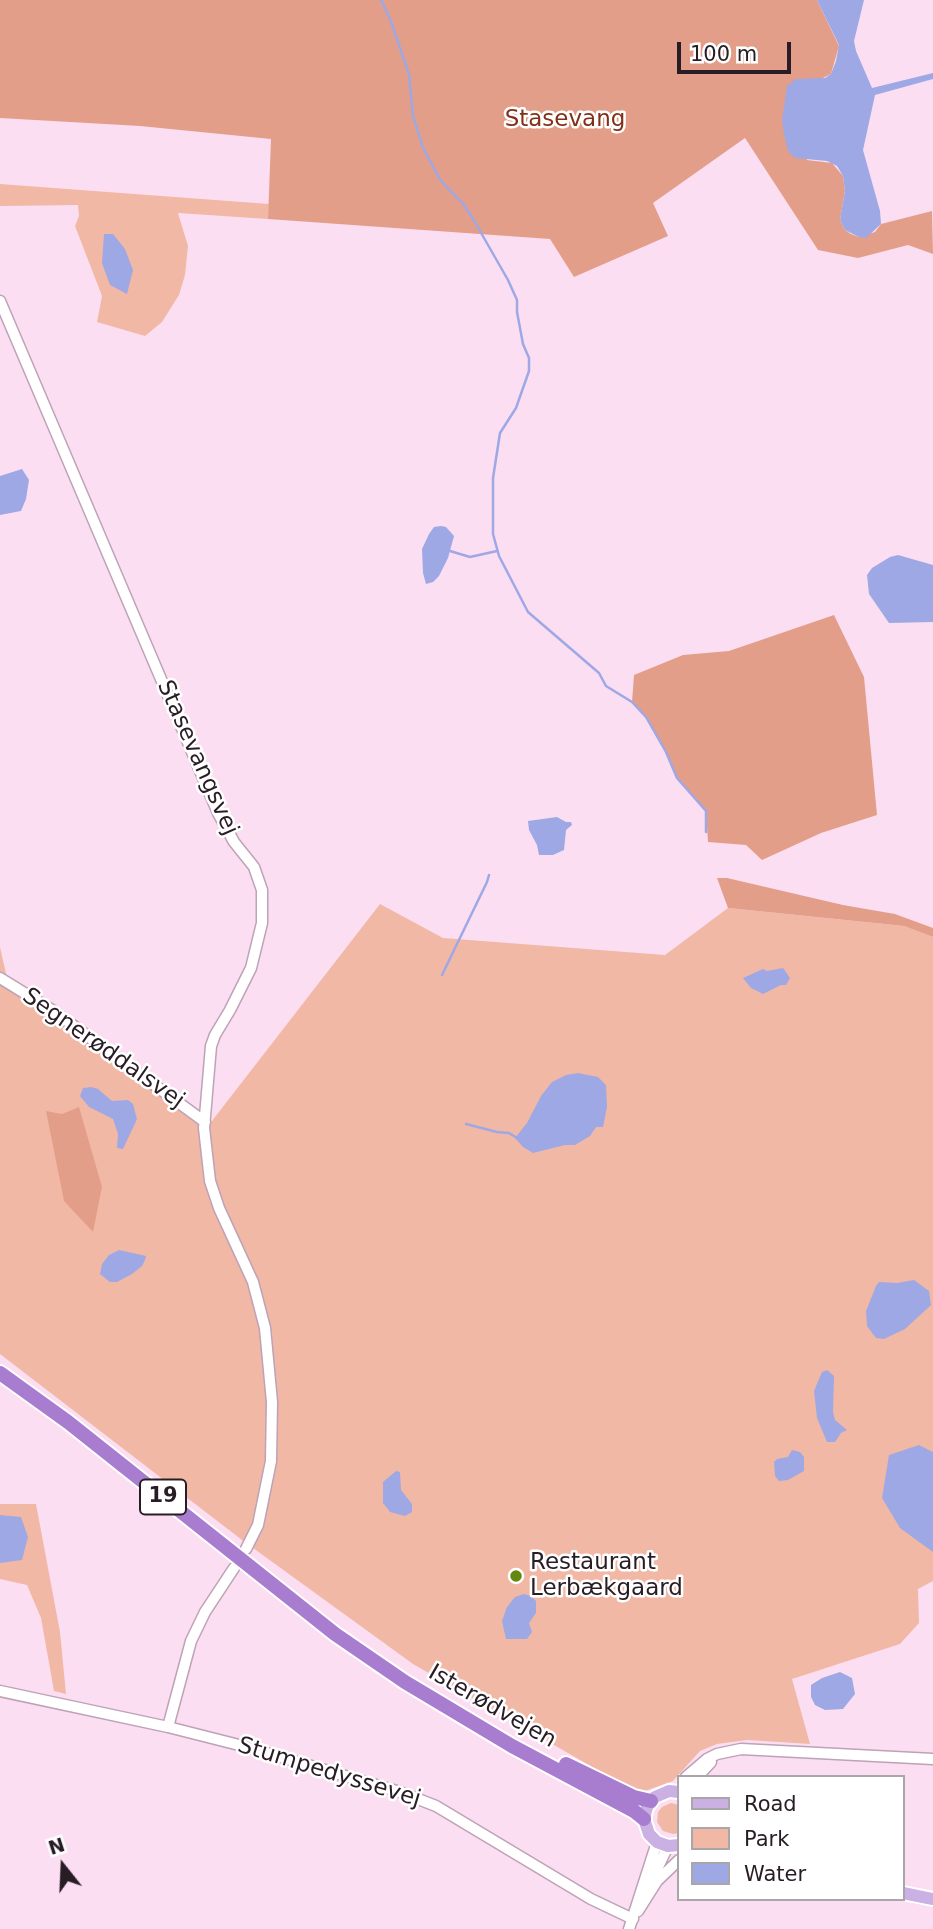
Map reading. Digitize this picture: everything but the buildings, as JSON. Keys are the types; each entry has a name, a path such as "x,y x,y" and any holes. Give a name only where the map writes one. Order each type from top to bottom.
{"highway":[{"name":"Isterødvejen","path":"0,1373 68,1422 325,1623 397,1670 470,1712 624,1793 651,1801"},
{"name":"Isterødvejen","path":"325,1623 335,1634 453,1713 634,1811 644,1819"}],"main road":[{"path":"644,1819 651,1801 660,1794 678,1790"},
{"name":"19","path":"644,1819 649,1834 668,1844"},
{"path":"905,1893 933,1899"}],"street":[{"name":"Stasevangsvej","path":"0,301 218,813 234,842 254,867 262,890 262,922 251,968 211,1046 205,1122 210,1181 219,1208 253,1282 266,1340 271,1402 271,1461 258,1525 246,1549"},
{"name":"Segnerøddalsvej","path":"0,978 52,1010 205,1122"},
{"path":"167,1727 191,1641 205,1612 234,1568"},
{"name":"Stumpedyssevej","path":"0,1691 167,1727 400,1791 436,1806 591,1899 636,1915"},
{"path":"688,1775 708,1759 729,1751 759,1749 933,1759"},
{"path":"699,1775 708,1764 729,1751"},
{"path":"629,1929 668,1844"},
{"path":"636,1915 657,1881 678,1861"}],"green space":[{"name":"Stasevang","path":"0,0 817,0 839,46 831,74 819,80 796,79 807,160 832,163 843,176 845,191 840,220 845,230 851,234 859,237 875,232 881,224 932,211 933,254 908,245 858,258 818,250 745,138 653,203 668,236 574,277 550,239 268,219 271,139 140,126 0,118"},
{"path":"0,184 269,204 268,219 178,213 188,246 185,275 179,295 162,322 145,336 97,322 102,296 75,226 79,216 78,205 0,206"},
{"path":"834,615 864,677 877,815 821,833 762,860 746,845 708,842 706,811 677,778 646,717 632,702 634,675 683,655 729,651"},
{"path":"717,878 895,914 933,928 933,937 904,926 728,908"},
{"path":"380,904 443,938 665,955 728,908 904,926 933,937 933,1581 918,1589 919,1623 900,1644 792,1679 810,1744 747,1740 717,1744 700,1751 673,1781 642,1792 601,1772 413,1664 242,1540 0,1354 0,947 7,978 208,1126"},
{"path":"79,1107 102,1187 93,1232 64,1201 46,1111 62,1114"},
{"path":"0,1504 36,1504 60,1632 66,1694 54,1691 41,1618 27,1585 0,1579"},
{"path":"671,1803 678,1805 678,1833 663,1831 657,1822 658,1812"}],"water":[{"path":"817,0 864,0 854,41 872,88 933,73 933,79 875,95 863,150 880,211 881,224 866,238 845,230 840,220 845,191 843,176 837,166 827,161 795,158 788,151 784,134 782,120 787,86 796,79 825,78 831,74 836,61 839,45"},
{"path":"104,234 113,234 125,249 133,270 127,294 110,285 102,263"},
{"path":"22,469 29,480 21,511 0,515 0,476"},
{"path":"434,527 446,527 454,536 448,558 439,576 426,584 422,549"},
{"path":"898,555 933,565 933,622 889,623 869,594 867,575 872,568"},
{"path":"557,817 571,822 572,825 566,830 564,850 553,855 539,855 528,821"},
{"path":"783,968 790,978 786,985 763,994 751,988 743,978 763,969 767,971"},
{"path":"578,1073 598,1077 606,1085 607,1107 603,1127 596,1127 590,1136 575,1145 533,1153 523,1147 515,1138 527,1123 541,1096 552,1082"},
{"path":"83,1088 98,1089 112,1101 128,1100 133,1104 137,1119 123,1149 117,1148 118,1134 113,1119 89,1107 80,1096"},
{"path":"119,1250 146,1256 145,1260 132,1274 117,1282 110,1282 100,1274 102,1264 109,1255"},
{"path":"914,1280 929,1291 931,1305 905,1329 884,1339 876,1338 867,1326 866,1311 876,1286 879,1282"},
{"path":"827,1370 834,1376 835,1420 847,1430 841,1433 835,1442 827,1442 817,1418 814,1391 822,1372"},
{"path":"919,1445 933,1452 933,1552 900,1528 882,1498 889,1455"},
{"path":"792,1450 800,1452 804,1457 804,1471 788,1480 779,1481 775,1476 774,1462 788,1457"},
{"path":"396,1471 400,1472 401,1490 412,1504 412,1512 405,1516 390,1512 383,1503 383,1482"},
{"path":"0,1515 21,1517 28,1537 22,1560 0,1563"},
{"path":"524,1594 536,1601 536,1613 529,1623 532,1632 527,1639 506,1639 502,1621 507,1607 515,1597"},
{"path":"840,1672 852,1678 855,1694 843,1709 825,1710 815,1705 811,1697 811,1685"}],"waterway":[{"path":"381,0 409,74 413,116 423,148 441,181 472,217 517,300 523,344 529,358 529,371 516,408 500,433 493,478 493,534 499,556 528,612 599,673 606,686 632,702 646,717 677,778 706,811 706,832"},
{"path":"450,551 470,557 497,551"},
{"path":"442,975 489,875"},
{"path":"466,1124 509,1133 517,1138"}],"place":[{"name":"Restaurant Lerbækgaard","path":"516,1576"}]}
